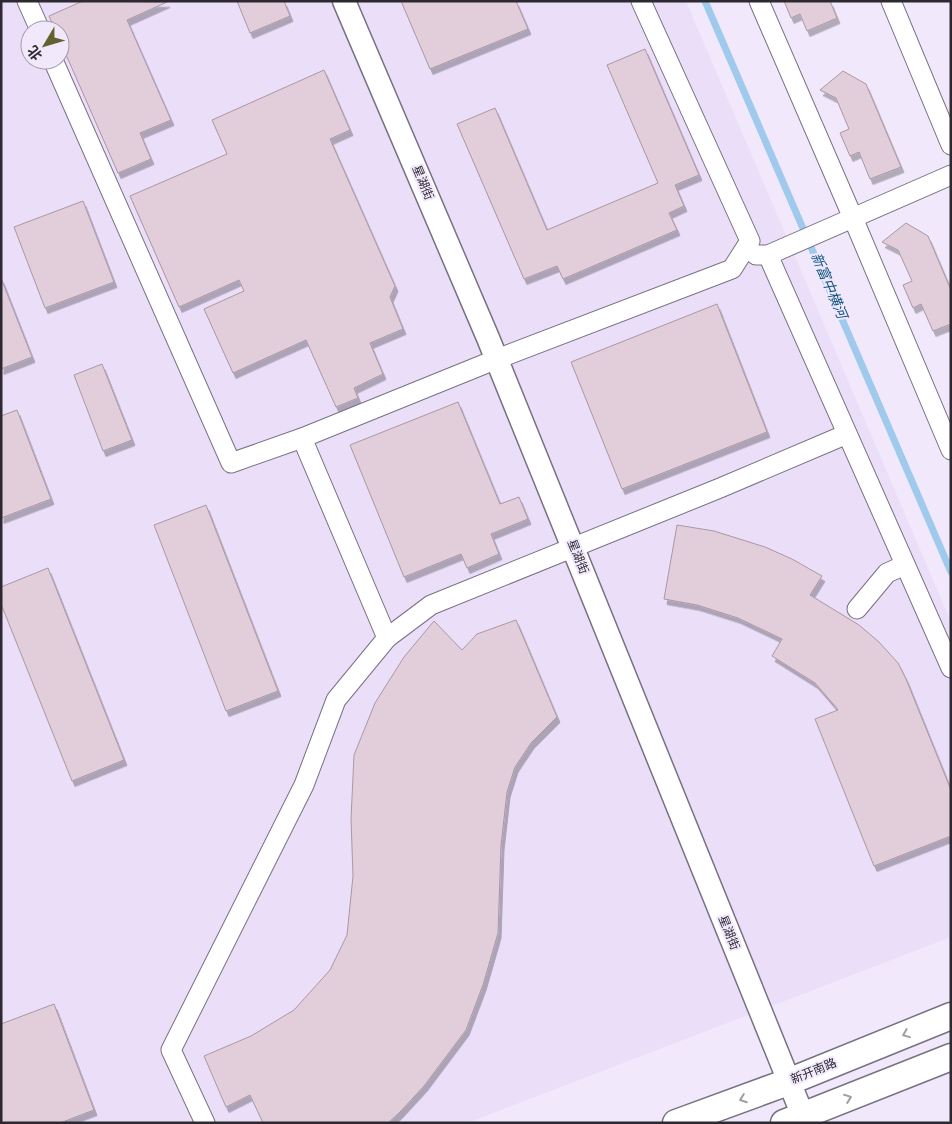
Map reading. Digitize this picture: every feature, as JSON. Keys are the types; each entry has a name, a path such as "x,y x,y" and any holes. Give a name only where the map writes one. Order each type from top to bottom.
{"main road":[{"name":"新开南路","path":"676,1123 788,1082 951,1016"},
{"path":"796,1120 951,1057"}],"street":[{"path":"27,1 36,20"},
{"name":"星湖街","path":"344,1 497,359 573,547 788,1082 796,1120"},
{"path":"57,70 231,463 302,438 497,359 732,269 750,241 641,1"},
{"path":"759,1 951,450"},
{"path":"891,1 951,145"},
{"path":"741,256 775,252 951,175"},
{"path":"775,252 847,434 951,668"},
{"path":"205,1123 171,1050 304,785 336,700 387,638 431,605 720,488 847,434"},
{"path":"302,438 387,638"},
{"path":"857,609 887,573 905,565"}],"shaded area":[{"path":"1,1 686,1 951,622 951,937 467,1123 1,1123"}],"building":[{"path":"83,1 167,2 127,20 171,120 140,133 151,159 118,173 70,64 70,20 51,20 49,16"},
{"path":"237,1 284,1 290,16 250,33"},
{"path":"401,1 516,1 528,29 430,69"},
{"path":"784,1 830,1 837,18 807,31 800,14 791,18"},
{"path":"645,49 699,175 675,185 684,206 669,213 677,230 563,279 557,266 524,279 457,124 495,108 547,230 658,183 607,65"},
{"path":"324,70 350,130 330,139 395,286 390,297 403,329 370,343 383,374 354,388 358,398 336,407 306,340 233,373 204,309 244,291 239,280 179,307 130,196 227,154 212,120"},
{"path":"843,71 866,84 901,167 870,179 859,152 850,156 840,133 849,129 836,98 820,90"},
{"path":"83,201 114,282 45,308 14,227"},
{"path":"906,223 928,236 951,290 951,324 933,331 921,304 913,308 903,285 912,281 898,250 882,242"},
{"path":"1,278 32,357 1,369"},
{"path":"717,304 767,432 622,489 571,362"},
{"path":"102,364 132,440 103,451 74,375"},
{"path":"458,402 500,504 519,497 528,519 491,534 499,554 467,568 461,554 404,577 350,445"},
{"path":"17,410 51,499 1,518 1,416"},
{"path":"206,505 278,691 226,711 154,525"},
{"path":"677,525 714,531 765,547 792,559 822,576 810,595 859,625 879,642 898,663 906,679 951,790 951,836 874,866 815,719 838,710 835,706 815,683 772,656 782,639 738,618 697,605 664,599"},
{"path":"48,568 124,760 72,781 1,604 1,587"},
{"path":"516,620 557,717 531,743 515,767 507,792 501,845 498,933 483,985 466,1030 424,1086 388,1123 263,1123 250,1095 226,1107 204,1056 251,1036 294,1010 330,970 347,935 353,876 351,819 354,755 375,703 404,657 434,621 462,650 477,634"},
{"path":"54,1004 94,1110 60,1123 1,1123 1,1024"}],"waterway":[{"name":"新富中横河","path":"705,1 951,572"}]}
